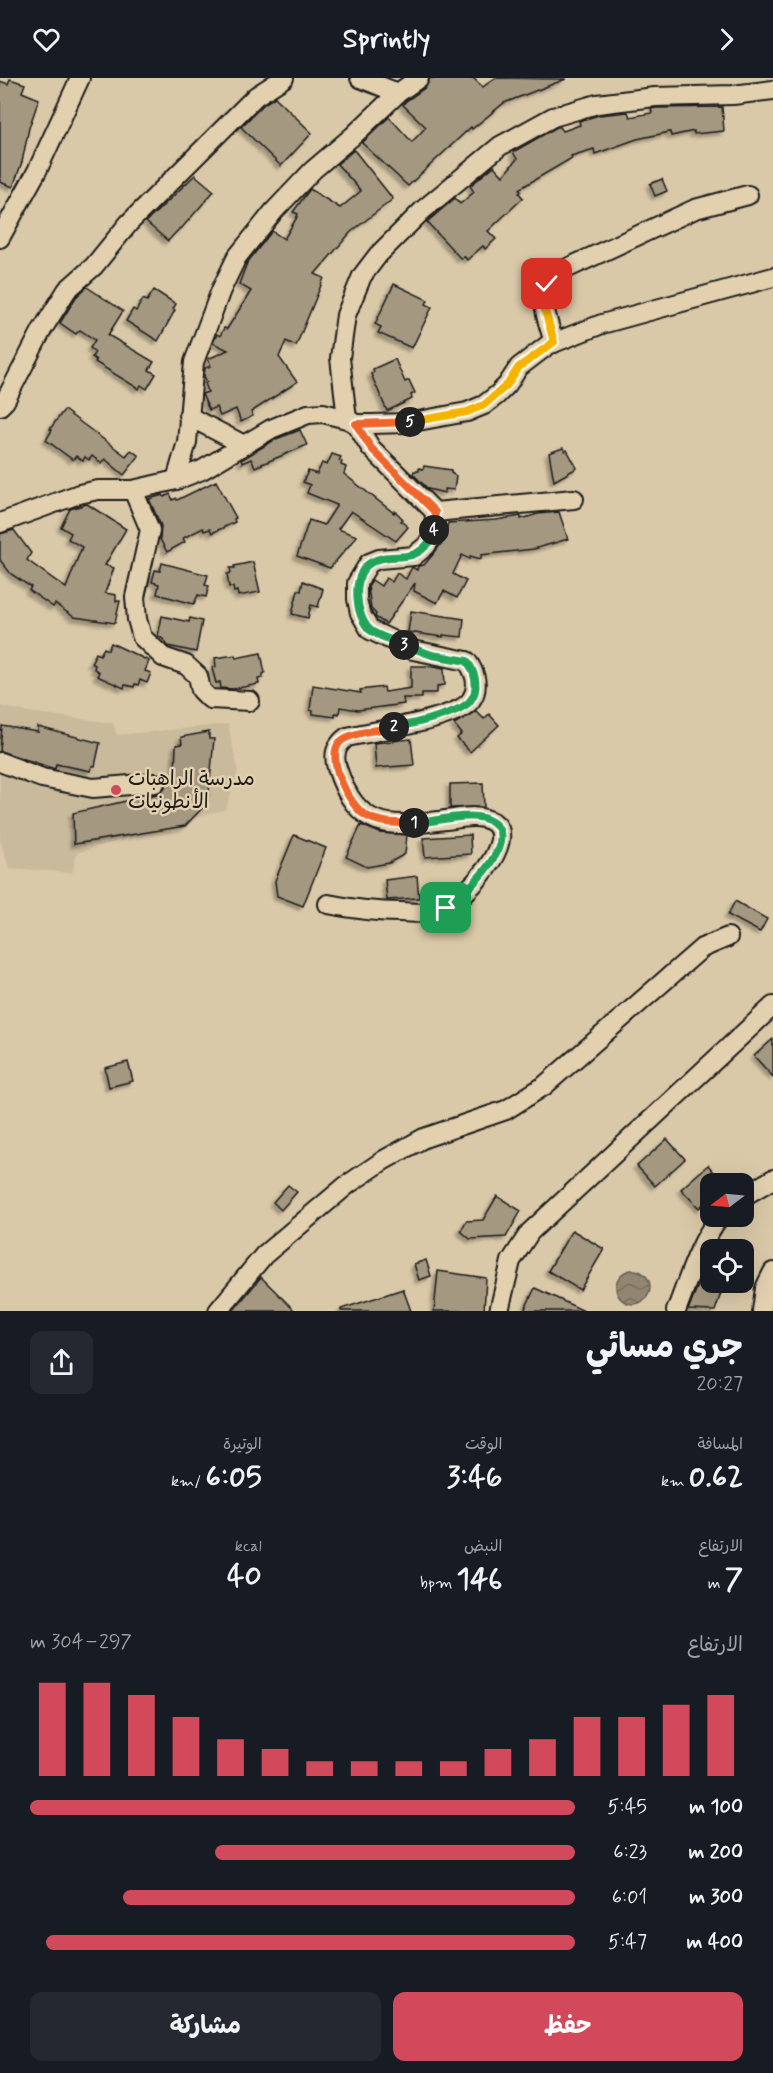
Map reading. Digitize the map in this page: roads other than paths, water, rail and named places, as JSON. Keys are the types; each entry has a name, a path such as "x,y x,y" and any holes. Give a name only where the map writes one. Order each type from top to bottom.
{"street":[{"path":"0,238 37,171 80,78"},
{"path":"0,406 5,401 42,330 68,290 94,266 129,223 256,96 285,78"},
{"path":"360,78 398,93"},
{"path":"176,480 188,442 188,416 194,362 221,290 237,257 290,194 398,93 419,78"},
{"path":"328,904 367,912 427,913 446,908 468,889 488,866 498,851 502,837 499,827 481,817 397,824 376,820 356,808 344,787 335,762 336,749 347,737 402,726 462,707 471,700 475,675 467,661 413,650 370,630 360,613 357,583 369,563 379,559 414,556 426,546 434,534 435,512 371,448 352,421 340,358 346,315 362,276 378,255 423,210 500,146 553,117 597,104 655,97 733,95 773,90"},
{"path":"554,342 543,304 547,284 559,272 695,209 748,195"},
{"path":"0,523 79,494 98,490 133,490 176,480 202,470 271,429 308,414 323,413 352,421 407,423 467,412 484,405 497,395 519,367 554,342 602,324 773,277"},
{"path":"188,416 244,445"},
{"path":"133,490 150,530 135,597 137,619 142,637 163,657 186,665 198,676 201,690 210,699 250,701"},
{"path":"435,512 574,498"},
{"path":"0,762 42,778 93,788 155,783"},
{"path":"218,1311 264,1256 347,1185 384,1160 424,1138 487,1117 521,1102 553,1079 702,948 728,937"},
{"path":"499,1311 511,1261 530,1232 773,1006"},
{"path":"754,1190 773,1179"},
{"path":"676,1311 697,1254 712,1227"},
{"path":"762,1311 765,1288 773,1272"}],"water":[{"path":"633,1270 645,1275 650,1287 645,1299 633,1304 621,1299 616,1287 621,1275"}],"place":[{"name":"مدرسة الراهبات الأنطونيات","path":"116,790"}]}
